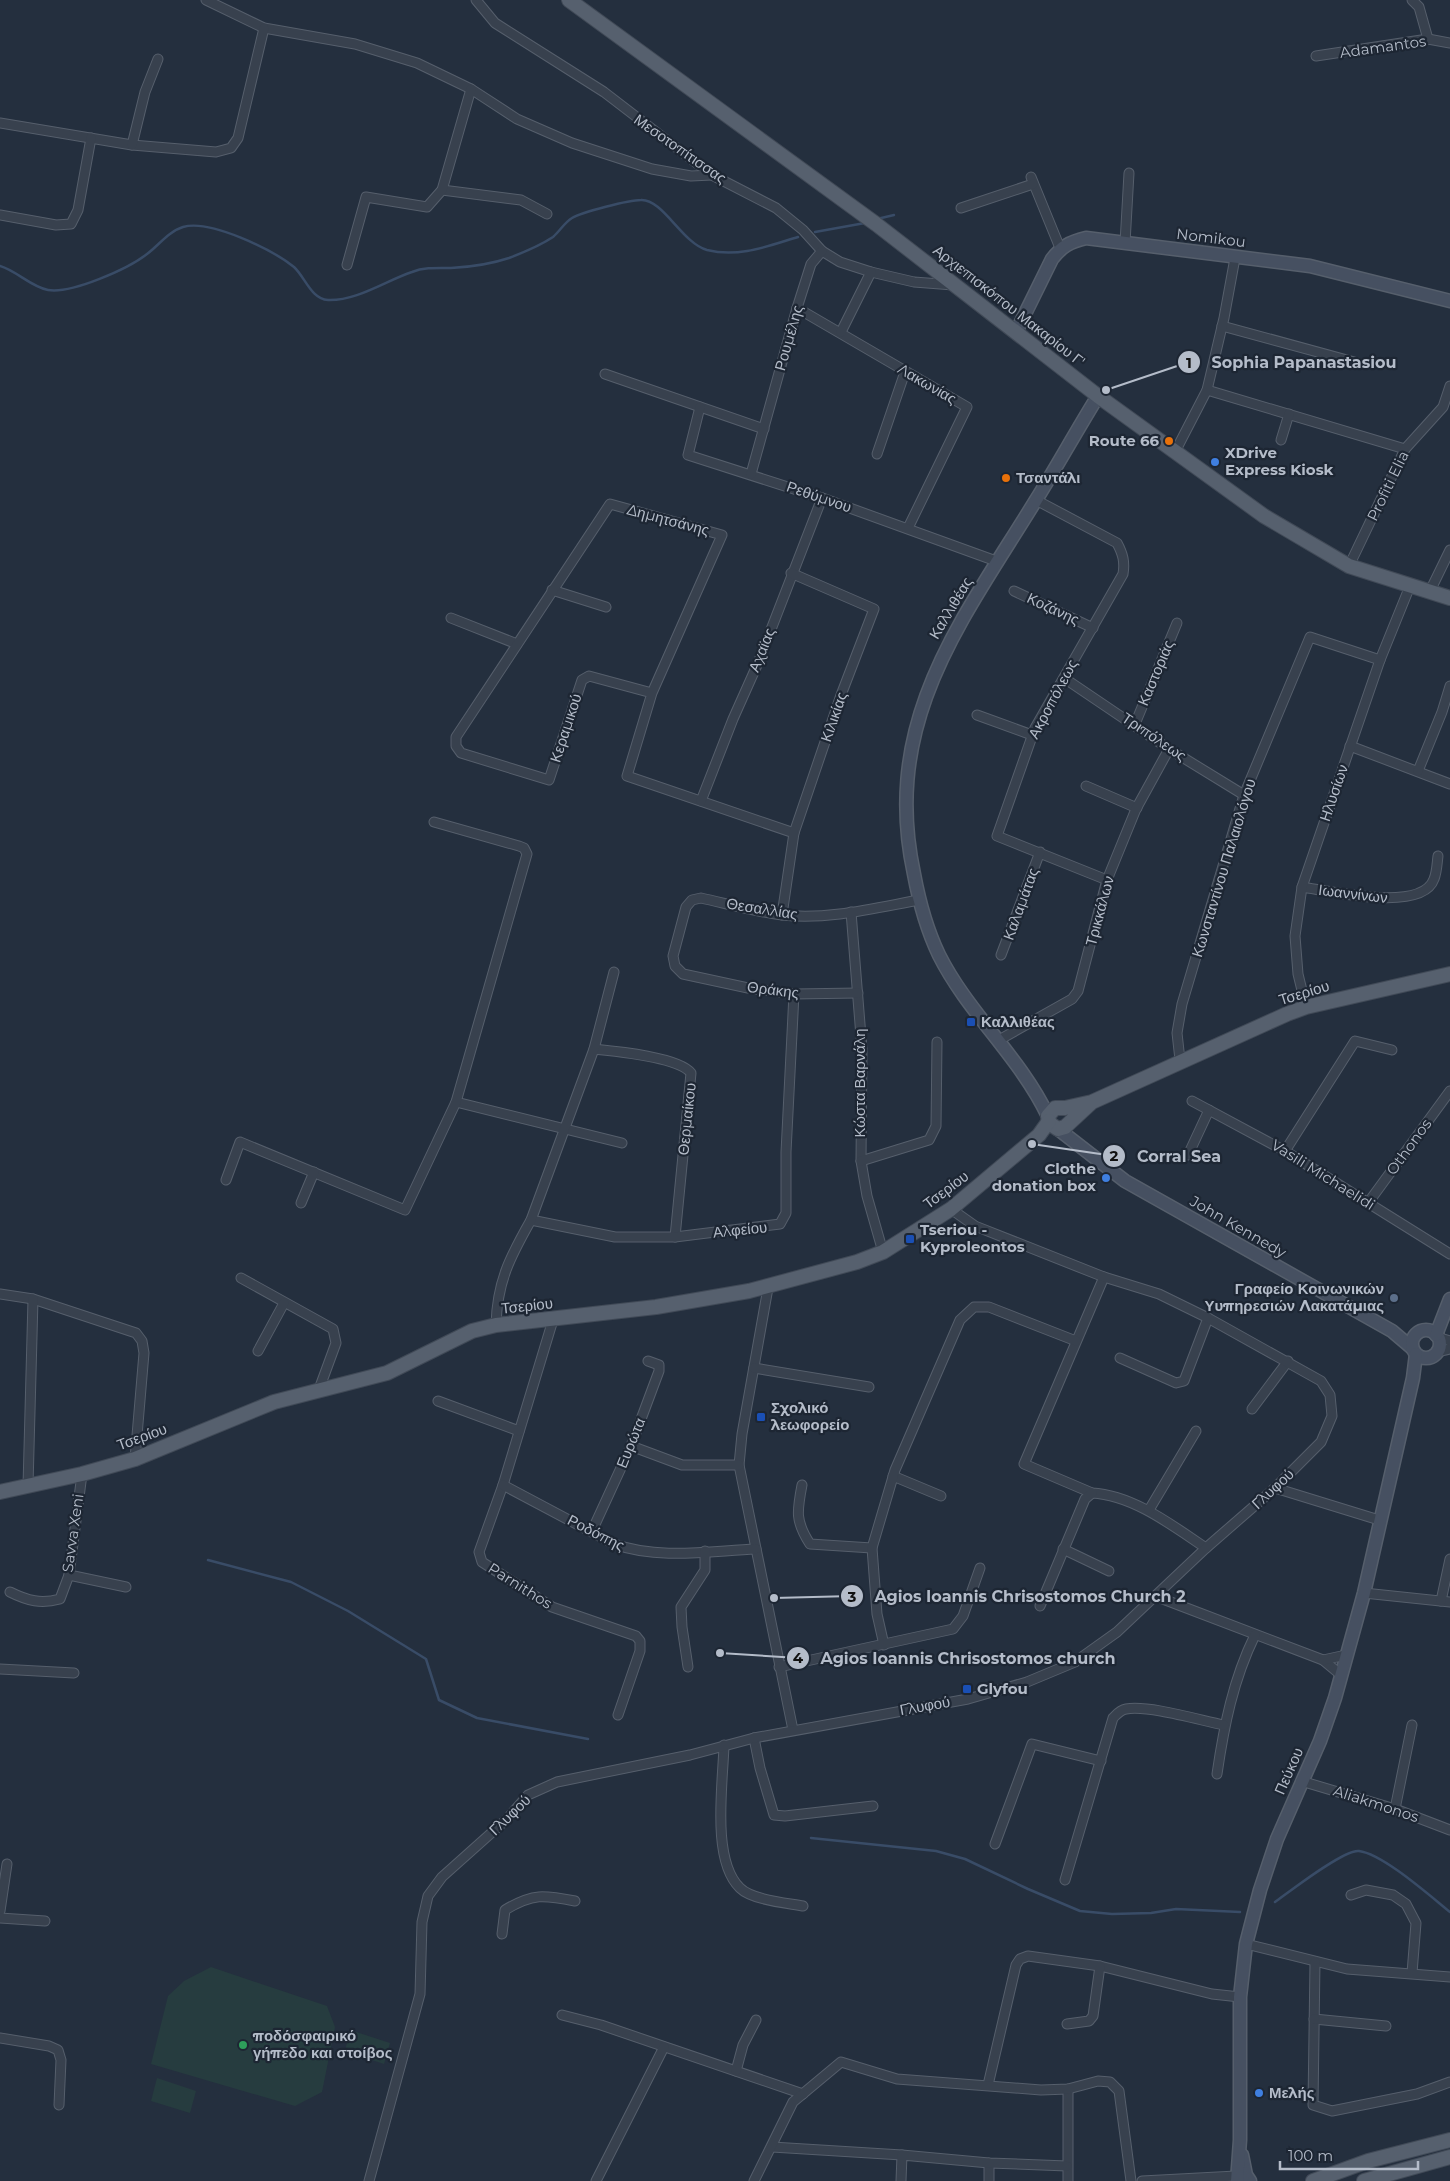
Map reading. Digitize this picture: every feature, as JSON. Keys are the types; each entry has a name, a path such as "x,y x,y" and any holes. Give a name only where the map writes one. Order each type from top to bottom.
{"main road":[{"name":"Αρχιεπισκόπου Μακαρίου Γ'","path":"569,0 871,220 1098,396 1176,450 1264,516 1349,566 1450,598"},
{"name":"Τσερίου","path":"0,1492 82,1474 135,1459 274,1402 318,1392 387,1372 472,1331 496,1325 656,1307 768,1288 824,1273 883,1252 951,1209 1059,1119 1092,1102 1180,1060 1306,1007 1450,974"},
{"path":"1313,2181 1368,2161 1450,2140"},
{"path":"1364,2181 1450,2157"}],"street":[{"path":"206,0 264,28 355,44 417,63 471,89 517,119 572,143 652,169 691,176 712,175"},
{"name":"Μεσοτοπίτισσας","path":"476,0 496,23 604,92 712,175 776,208 803,230 822,251 840,262 871,272 914,282 955,285"},
{"path":"1412,0 1419,7 1428,40"},
{"path":"0,123 132,145 216,152 231,148 238,138 264,28"},
{"name":"Adamantos","path":"1316,56 1428,40 1450,43"},
{"path":"132,145 145,92 158,59"},
{"path":"347,265 366,197 427,207 442,190 471,89"},
{"path":"0,215 56,225 71,224 78,210 92,138"},
{"path":"1125,243 1129,173"},
{"path":"961,208 1032,181 1060,248 1052,258 1016,332"},
{"path":"442,190 521,200 546,214"},
{"name":"Nomikou","path":"1060,248 1072,241 1086,238 1310,266 1450,301"},
{"name":"Ρουμέλης","path":"751,474 811,264 822,251"},
{"path":"1176,450 1206,390 1222,326 1235,258"},
{"path":"840,332 871,272"},
{"name":"Λακωνίας","path":"797,308 967,407 908,528"},
{"path":"1222,326 1358,363"},
{"path":"877,454 906,372"},
{"path":"605,374 764,429"},
{"name":"Profiti Elia","path":"1349,566 1404,449 1447,404 1450,386"},
{"path":"1206,390 1404,449"},
{"name":"Καλλιθέας","path":"1039,1095 999,1040 960,992 938,953 919,900 908,850 905,794 908,759 923,700 941,656 996,561 1036,500 1098,396"},
{"name":"Ρεθύμνου","path":"700,406 688,455 822,498 996,561"},
{"path":"1281,440 1289,414"},
{"name":"Αχαϊας","path":"701,801 732,719 758,663 822,498"},
{"name":"Ακροπόλεως","path":"1036,500 1116,543 1123,553 1125,564 1123,574 1032,734 997,836 1107,880"},
{"name":"Δημητσάνης","path":"456,746 456,736 610,504 722,535 652,693"},
{"path":"1430,591 1450,550"},
{"name":"Κιλικίας","path":"782,915 794,833 841,696 874,609 792,573"},
{"name":"Ηλυσίων","path":"1306,1007 1298,974 1295,936 1302,887 1380,660 1410,586"},
{"path":"552,590 606,607"},
{"name":"Κοζάνης","path":"1014,591 1092,628"},
{"path":"451,618 517,644"},
{"name":"Καστοριάς","path":"1135,724 1177,623"},
{"name":"Κωνσταντίνου Παλαιολόγου","path":"1180,1060 1177,1033 1182,1004 1244,794 1310,637 1380,660"},
{"name":"Κεραμικού","path":"456,746 461,753 549,780 582,680 589,676 652,693"},
{"name":"Τριπόλεως","path":"1064,678 1135,724 1169,749 1244,794"},
{"path":"1418,772 1446,714 1450,686"},
{"path":"652,693 627,776 794,833"},
{"path":"977,716 1032,734"},
{"path":"1350,746 1450,784"},
{"name":"Τρικκάλων","path":"999,1040 1072,999 1078,991 1107,880 1137,808 1169,749"},
{"path":"1086,786 1137,808"},
{"path":"226,1180 240,1142 406,1210 456,1102 527,854 524,848 519,846 434,822"},
{"name":"Καλαμάτας","path":"1001,955 1040,852"},
{"name":"Ιωαννίνων","path":"1302,887 1396,899 1422,893 1434,880 1438,856"},
{"name":"Θεσαλλίας","path":"689,975 678,971 673,956 686,907 692,900 701,898 782,915 803,916 851,912 919,900"},
{"name":"Κώστα Βαρνάλη","path":"851,912 862,1049 861,1161 867,1196 883,1252"},
{"path":"496,1325 500,1284 516,1246 531,1220 594,1048 614,972"},
{"name":"Θράκης","path":"689,975 748,988 794,994 858,993"},
{"name":"Αλφείου","path":"531,1220 616,1237 675,1237 771,1227 780,1224 784,1219 794,994"},
{"path":"1285,1151 1355,1041 1392,1050"},
{"path":"861,1161 929,1140 936,1126 937,1042"},
{"name":"Θερμαίκου","path":"594,1048 648,1056 682,1066 691,1073 675,1237"},
{"name":"Othonos","path":"1368,1203 1450,1091"},
{"name":"John Kennedy","path":"1039,1095 1075,1140 1095,1159 1125,1181 1392,1331"},
{"name":"Vasili Michaelidi","path":"1192,1101 1285,1151 1450,1254"},
{"path":"456,1102 622,1144"},
{"path":"1188,1155 1209,1110"},
{"path":"301,1203 314,1172"},
{"name":"Γλυφού","path":"369,2181 420,1994 422,1922 428,1896 442,1877 508,1818 528,1795 557,1782 754,1738 968,1699 1027,1682 1075,1662 1107,1640 1206,1548 1275,1488 1321,1442 1332,1416 1330,1395 1321,1381 1288,1360 1159,1294 1104,1277 975,1226 951,1209"},
{"path":"1104,1277 1024,1464 1092,1493 1101,1493 1149,1510 1206,1548"},
{"path":"240,1278 333,1329 336,1343 318,1392"},
{"path":"768,1288 742,1434 739,1465 793,1730"},
{"path":"0,1294 33,1299 136,1333 142,1341 144,1353 135,1459"},
{"path":"28,1486 33,1299"},
{"path":"258,1351 284,1303"},
{"path":"1429,1334 1447,1305"},
{"path":"1447,1305 1450,1329"},
{"path":"884,1645 877,1614 872,1548 893,1476 960,1320 974,1307 989,1307 1076,1341"},
{"path":"1120,1358 1176,1383 1184,1381 1208,1318"},
{"name":"Parnithos","path":"553,1320 502,1485 479,1552 482,1562 552,1607 636,1636 640,1641 640,1651 618,1715"},
{"path":"1392,1331 1429,1334 1450,1341"},
{"path":"1392,1331 1422,1358 1450,1349"},
{"path":"1429,1334 1440,1346 1433,1355"},
{"name":"Πεύκου","path":"1236,2178 1240,2140 1240,1997 1246,1944 1260,1890 1277,1839 1320,1741 1342,1675 1364,1593 1379,1520 1413,1378 1414,1351 1429,1334"},
{"name":"Πεύκου","path":"1413,1378 1433,1355"},
{"path":"1252,1409 1288,1360"},
{"name":"Ευρώτα","path":"592,1531 631,1446 660,1371 659,1365 648,1361"},
{"path":"754,1368 869,1388"},
{"path":"438,1401 519,1431"},
{"path":"1149,1510 1196,1432"},
{"path":"631,1446 682,1465 739,1465"},
{"name":"Savva Xeni","path":"10,1592 33,1602 46,1603 60,1599 69,1575 82,1474"},
{"path":"893,1476 941,1496"},
{"name":"Ροδόπης","path":"502,1485 614,1544 650,1554 756,1549"},
{"path":"802,1485 797,1509 798,1522 810,1544 872,1548"},
{"path":"1275,1488 1379,1520"},
{"path":"1040,1606 1084,1499 1092,1493"},
{"path":"1063,1549 1109,1571"},
{"path":"688,1667 681,1607 705,1570 705,1551"},
{"path":"1364,1593 1445,1602 1450,1559"},
{"path":"779,1667 954,1629 963,1616 980,1568"},
{"path":"69,1575 126,1587"},
{"path":"1154,1596 1323,1660 1342,1675"},
{"path":"1217,1774 1224,1725 1242,1661 1255,1635"},
{"path":"1323,1660 1346,1655"},
{"path":"0,1669 74,1673"},
{"path":"1065,1880 1114,1718 1119,1712 1126,1709 1165,1712 1224,1725"},
{"path":"1395,1809 1412,1724"},
{"path":"754,1738 760,1768 774,1815 785,1816 873,1806"},
{"path":"995,1844 1032,1744 1101,1761"},
{"path":"724,1745 722,1820 724,1851 730,1873 741,1890 762,1898 803,1906"},
{"name":"Aliakmonos","path":"1301,1781 1395,1809 1450,1830"},
{"path":"0,1911 7,1864"},
{"path":"1351,1895 1366,1890 1393,1895 1406,1904 1416,1923 1412,1973"},
{"path":"502,1934 505,1910 524,1899 546,1896 575,1901"},
{"path":"0,1918 45,1921"},
{"path":"1246,1944 1315,1962 1368,1972 1412,1973 1450,1977"},
{"path":"988,2085 1016,1965 1020,1959 1028,1956 1100,1966 1212,1994 1240,1997"},
{"path":"1315,1962 1313,2105 1332,2111 1417,2094 1450,2082"},
{"path":"1067,2024 1089,2021 1093,2016 1100,1966"},
{"path":"562,2014 601,2025 803,2094"},
{"path":"736,2071 743,2045 756,2020"},
{"path":"1314,2020 1386,2026"},
{"path":"0,2038 49,2046 58,2050 61,2060 59,2105"},
{"path":"596,2181 664,2047"},
{"path":"754,2181 793,2102 841,2062 897,2079 1041,2090 1068,2089 1098,2080 1110,2082 1119,2091 1131,2181"},
{"path":"1068,2089 1068,2181"},
{"path":"1240,2140 1246,2175 1250,2181"},
{"path":"772,2146 989,2163 1068,2166"},
{"path":"901,2181 902,2155"},
{"path":"989,2163 989,2181"},
{"path":"1142,2181 1236,2178"}],"green space":[{"name":"ποδόσφαιρικό γήπεδο και στοίβος","path":"211,1967 327,2006 335,2027 322,2092 295,2106 151,2064 168,1996 184,1981"},
{"path":"350,2030 390,2043 384,2064 345,2051"},
{"path":"157,2078 196,2091 190,2113 151,2101"}],"waterway":[{"path":"0,266 48,290 70,288 99,279 127,267 147,254 178,229 195,226 209,227 241,238 272,252 294,267 317,296 328,300 360,294 421,269 473,266 509,258 553,237 572,218 606,207 641,200 657,206 689,239 707,250 731,253 742,252 798,237"},
{"path":"877,219 894,215"},
{"path":"815,232 865,223"},
{"path":"208,1560 291,1582 348,1611 426,1659 439,1700 477,1718 588,1739"},
{"path":"811,1838 936,1851 965,1859 1080,1911 1112,1914 1151,1913 1176,1909 1240,1912"},
{"path":"1275,1902 1330,1864 1352,1852 1359,1851 1369,1854 1393,1867 1450,1912"}],"place":[{"name":"Sophia Papanastasiou","path":"1106,390"},
{"name":"Route 66","path":"1169,441"},
{"name":"XDrive Express Kiosk","path":"1215,462"},
{"name":"Τσαντάλι","path":"1006,478"},
{"name":"Καλλιθέας","path":"971,1022"},
{"name":"Corral Sea","path":"1032,1144"},
{"name":"Clothe donation box","path":"1106,1178"},
{"name":"Tseriou - Kyproleontos","path":"910,1239"},
{"name":"Γραφείο Κοινωνικών Υυπηρεσιών Λακατάμιας","path":"1394,1298"},
{"name":"Σχολικό λεωφορείο","path":"761,1417"},
{"name":"Agios Ioannis Chrisostomos Church 2","path":"774,1598"},
{"name":"Agios Ioannis Chrisostomos church","path":"720,1653"},
{"name":"Glyfou","path":"967,1689"},
{"name":"ποδόσφαιρικό γήπεδο και στοίβος","path":"243,2045"},
{"name":"Μελής","path":"1259,2093"}]}
